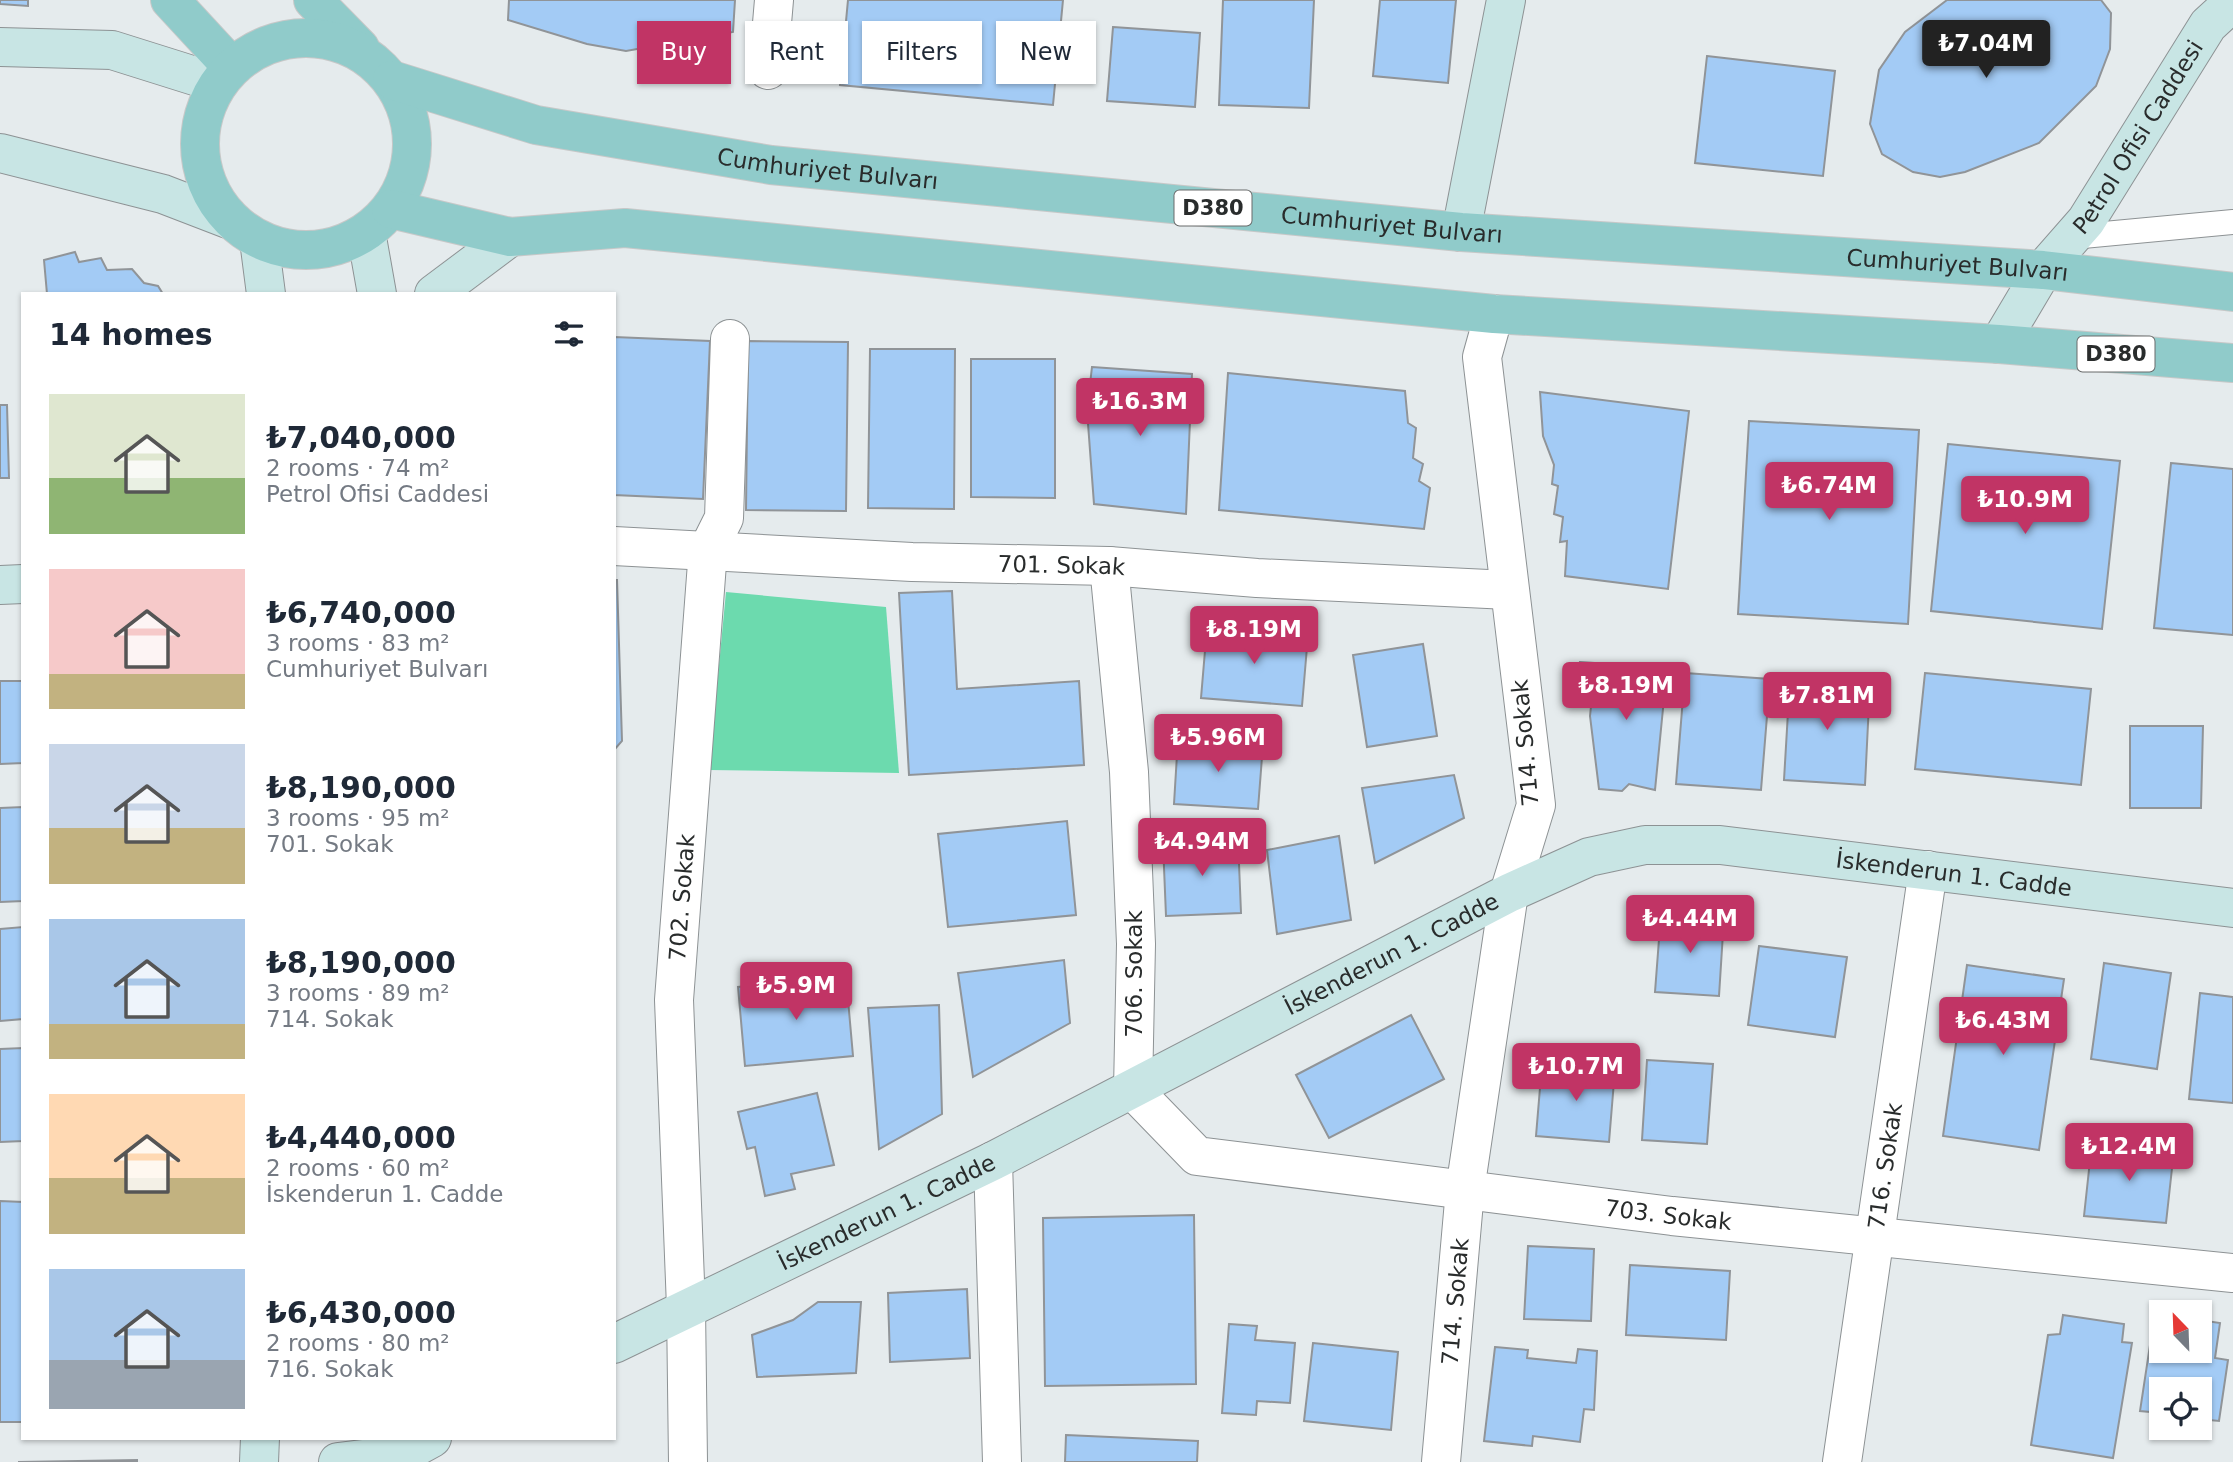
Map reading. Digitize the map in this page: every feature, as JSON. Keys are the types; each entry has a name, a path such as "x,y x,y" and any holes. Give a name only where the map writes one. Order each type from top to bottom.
{"main road":[{"path":"170,0 224,75"},
{"name":"D380","path":"313,0 380,68"},
{"path":"313,37 342,43 380,68 408,111 413,145 407,178 378,221 332,247 295,251 244,230 208,188 199,153 201,117 224,75 256,49 274,42 313,37"},
{"name":"Cumhuriyet Bulvarı","path":"380,68 537,125 771,165 1461,232 2043,270 2233,292"},
{"name":"D380","path":"378,221 510,237 625,228 1494,314 1999,344 2233,363"}],"street":[{"path":"773,21 775,0"},
{"path":"1461,232 1506,0"},
{"name":"Petrol Ofisi Caddesi","path":"1999,344 2043,270 2086,221 2208,24 2233,2"},
{"path":"0,47 112,50 224,75"},
{"path":"0,153 163,194 244,230 265,292"},
{"path":"377,292 378,221"},
{"path":"437,292 510,237"},
{"name":"714. Sokak","path":"1441,1462 1465,1190 1509,893 1536,805 1509,590 1500,486 1482,356 1494,314"},
{"name":"702. Sokak","path":"688,1462 686,1307 674,1000 708,550 724,518 730,339"},
{"name":"701. Sokak","path":"616,546 912,562 1109,566 1257,578 1509,590"},
{"name":"706. Sokak","path":"1109,566 1129,772 1136,944 1133,1090"},
{"path":"0,585 21,584"},
{"name":"İskenderun 1. Cadde","path":"616,1343 993,1161 1509,893 1589,857 1645,845 1720,845 2233,908"},
{"name":"716. Sokak","path":"1842,1462 1928,870"},
{"name":"703. Sokak","path":"1133,1090 1197,1156 1672,1216 2233,1273"},
{"path":"993,1161 1002,1462"},
{"path":"259,1462 260,1440"},
{"path":"332,1440 332,1462"},
{"path":"338,1462 403,1454 428,1440"}],"lane":[{"path":"2071,237 2233,222"}],"green space":[{"path":"726,592 886,607 899,773 709,770"}],"building":[{"path":"0,0 28,0 28,6 0,4"},
{"path":"509,0 735,0 733,32 731,21 637,21 637,49 626,51 587,44 508,20"},
{"path":"848,0 1063,0 1061,21 996,21 996,84 1055,84 1053,105 840,85 848,84"},
{"path":"1223,0 1314,0 1309,108 1219,105"},
{"path":"1380,0 1456,0 1448,83 1373,76"},
{"path":"1947,0 2101,0 2111,13 2110,49 2096,86 2039,143 1965,172 1940,177 1913,172 1882,154 1870,124 1879,70 1905,32"},
{"path":"1113,27 1200,33 1195,107 1107,101"},
{"path":"1707,56 1835,71 1823,176 1695,163"},
{"path":"75,252 79,262 101,258 107,270 132,269 144,283 158,286 162,292 47,292 44,260"},
{"path":"616,337 710,341 703,499 616,495"},
{"path":"748,341 848,342 846,511 746,510"},
{"path":"870,349 955,349 954,509 868,508"},
{"path":"971,359 1055,359 1055,498 971,497"},
{"path":"1092,367 1192,374 1186,514 1094,504 1087,410"},
{"path":"1228,373 1405,391 1408,423 1416,428 1413,458 1423,464 1419,481 1430,488 1424,529 1219,510"},
{"path":"1540,392 1689,411 1668,589 1565,576 1567,541 1560,542 1563,517 1554,514 1558,486 1552,484 1554,465 1543,436"},
{"path":"0,405 7,405 9,478 0,478"},
{"path":"1749,421 1919,430 1908,624 1738,614"},
{"path":"1948,444 2120,461 2102,629 1931,611"},
{"path":"2171,463 2233,469 2233,635 2154,628"},
{"path":"616,580 617,580 622,741 616,748"},
{"path":"952,591 957,689 1079,681 1084,765 909,775 899,593"},
{"path":"1207,627 1308,635 1302,706 1201,698"},
{"path":"1423,644 1437,736 1367,747 1353,655"},
{"path":"1580,662 1667,668 1655,790 1629,784 1622,791 1599,789 1590,716 1592,697 1585,696 1588,678 1581,677"},
{"path":"1685,673 1770,679 1761,790 1676,784"},
{"path":"1925,673 2091,689 2081,785 1915,769"},
{"path":"1790,678 1870,683 1865,785 1784,780"},
{"path":"0,681 21,681 21,763 0,764"},
{"path":"2130,726 2203,726 2201,808 2130,808"},
{"path":"1178,738 1263,744 1258,809 1174,804"},
{"path":"1454,775 1464,818 1375,863 1362,788"},
{"path":"21,807 21,901 0,902 0,808"},
{"path":"1067,821 1076,915 948,927 938,834"},
{"path":"1339,836 1351,920 1277,934 1267,850"},
{"path":"1238,839 1241,913 1166,916 1163,843"},
{"path":"1661,913 1724,917 1719,996 1655,992"},
{"path":"21,927 21,1019 0,1021 0,929"},
{"path":"1759,946 1847,957 1835,1037 1748,1025"},
{"path":"1064,960 1070,1023 973,1077 958,973"},
{"path":"2104,963 2171,973 2157,1069 2091,1059"},
{"path":"1967,965 2064,979 2039,1150 1943,1136"},
{"path":"846,977 853,1056 745,1066 738,987"},
{"path":"2200,993 2233,997 2233,1103 2189,1099"},
{"path":"939,1005 942,1114 879,1149 868,1008"},
{"path":"1411,1015 1444,1079 1329,1138 1296,1075"},
{"path":"21,1048 21,1141 0,1142 0,1049"},
{"path":"1647,1060 1713,1064 1707,1144 1642,1140"},
{"path":"1542,1064 1615,1069 1609,1142 1536,1136"},
{"path":"817,1093 834,1165 791,1174 795,1189 765,1196 755,1147 747,1149 738,1112"},
{"path":"2092,1142 2174,1150 2166,1223 2084,1216"},
{"path":"0,1201 21,1202 21,1422 0,1422"},
{"path":"1194,1215 1196,1384 1045,1386 1043,1218"},
{"path":"1528,1246 1594,1249 1591,1321 1524,1319"},
{"path":"1630,1265 1730,1271 1726,1340 1626,1335"},
{"path":"967,1289 970,1358 890,1362 888,1293"},
{"path":"818,1302 861,1302 856,1373 757,1377 752,1335 793,1320"},
{"path":"2063,1315 2124,1324 2122,1342 2132,1343 2113,1458 2031,1445 2048,1335 2060,1334"},
{"path":"2212,1322 2220,1323 2215,1358 2228,1360 2219,1421 2212,1420 2212,1377 2149,1377 2149,1412 2140,1411 2149,1352 2149,1363 2212,1363"},
{"path":"1229,1324 1257,1326 1255,1340 1295,1343 1290,1403 1257,1401 1256,1415 1222,1413"},
{"path":"1313,1343 1398,1352 1391,1430 1304,1421"},
{"path":"1495,1347 1528,1350 1527,1358 1576,1363 1578,1349 1597,1351 1594,1410 1584,1409 1580,1442 1533,1436 1532,1446 1484,1441"},
{"path":"1066,1435 1198,1441 1197,1462 1065,1462"},
{"path":"137,1460 137,1462 18,1462"}]}
